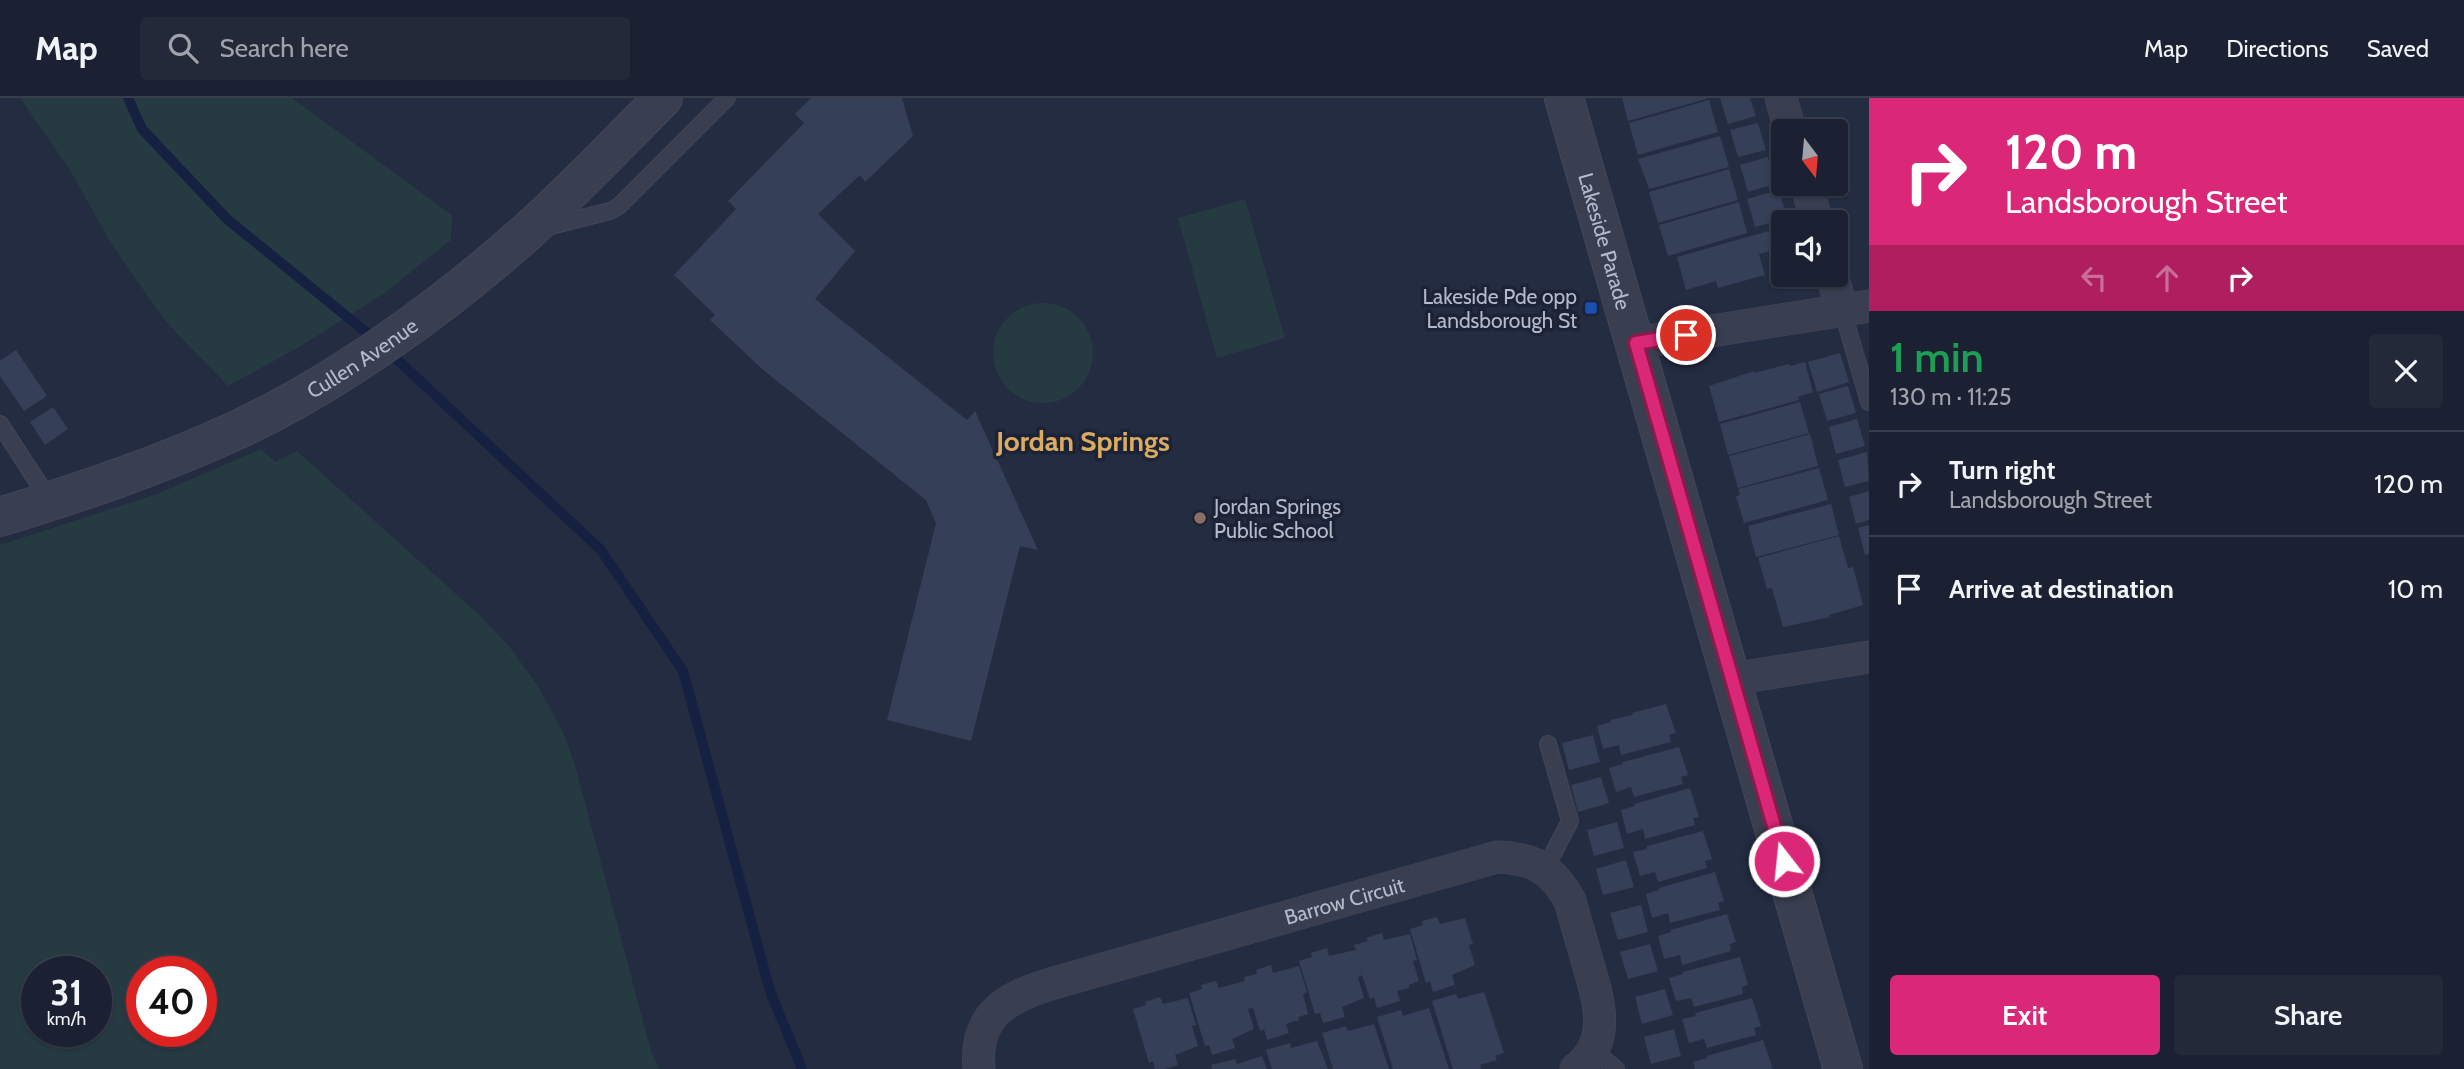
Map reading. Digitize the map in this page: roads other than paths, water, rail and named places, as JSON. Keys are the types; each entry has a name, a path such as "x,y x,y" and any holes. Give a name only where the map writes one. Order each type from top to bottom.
{"street":[{"name":"Cullen Avenue","path":"0,517 120,478 191,450 240,428 324,383 424,316 528,231 663,98"},
{"name":"Lakeside Parade","path":"1564,98 1843,1069"},
{"path":"1781,98 1787,119"},
{"path":"1636,343 1856,307 1841,287"},
{"path":"1732,679 1869,657"},
{"name":"Barrow Circuit","path":"979,1069 978,1047 984,1028 997,1010 1014,996 1487,859 1519,858 1545,869"},
{"path":"1545,869 1563,888 1570,901 1596,992 1601,1021 1595,1063"}],"lane":[{"path":"528,231 610,211 620,206 727,98"},
{"path":"1856,307 1869,402"},
{"path":"0,424 50,501"},
{"path":"1545,869 1570,821 1548,744"}],"waterway":[{"path":"128,98 142,129 227,219 377,341"},
{"path":"388,351 601,550 683,671 770,991 802,1069"}],"place":[{"name":"Lakeside Pde opp Landsborough St","path":"1591,308"},
{"name":"Jordan Springs Public School","path":"1200,518"}],"district":[{"name":"Jordan Springs","path":"1083,441"}]}
